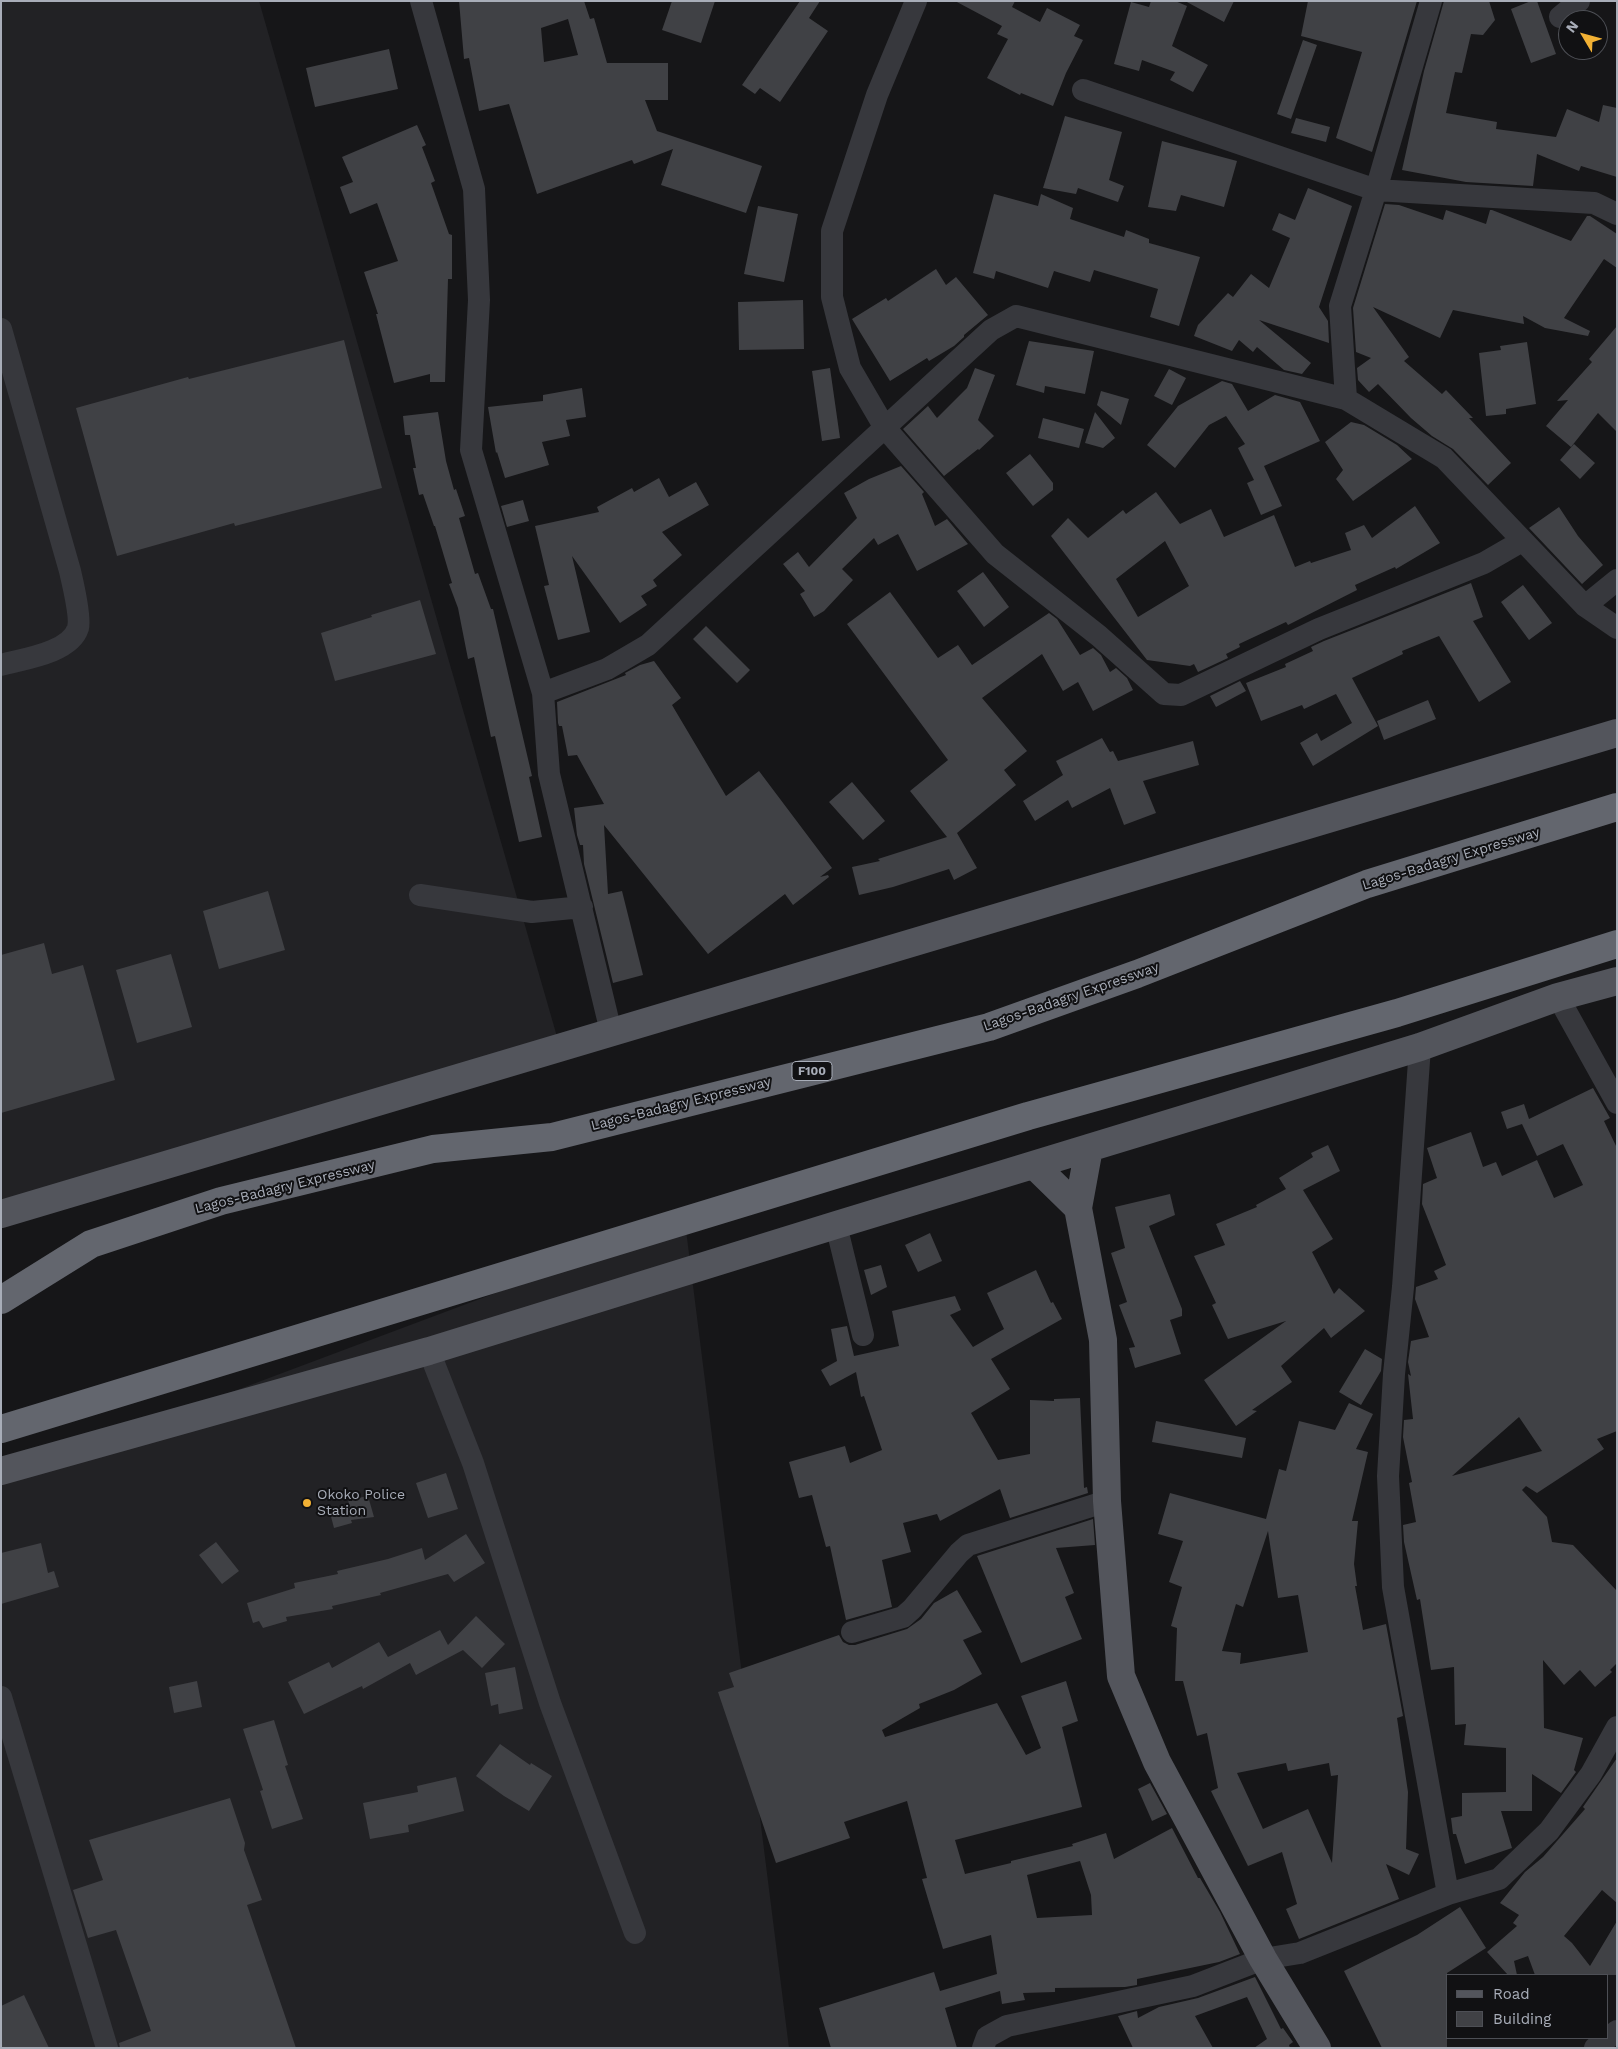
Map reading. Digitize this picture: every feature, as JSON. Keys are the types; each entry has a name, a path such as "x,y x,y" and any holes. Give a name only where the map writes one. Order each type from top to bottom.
{"highway":[{"name":"Lagos-Badagry Expressway","path":"1,1300 91,1244 221,1201 433,1149 552,1137 989,1027 1138,974 1367,884 1617,808"},
{"path":"1,1429 1028,1116 1397,1013 1617,944"}],"main road":[{"path":"1,1214 1617,733"},
{"path":"1,1471 429,1351 1420,1047 1558,997 1617,982"},
{"path":"1089,1148 1078,1208 1104,1340 1107,1501 1121,1676 1157,1762 1263,1958 1317,2048"},
{"path":"1034,1165 1078,1208"}],"street":[{"path":"420,1 474,189 478,300 471,450 543,693 549,774 611,1032"},
{"path":"916,1 877,95 832,231 832,297 850,368 885,428 995,554 1099,636 1164,694 1181,695 1319,629 1484,563 1522,541"},
{"path":"1346,399 1340,306 1431,1"},
{"path":"1568,10 1579,1"},
{"path":"1083,90 1376,190 1594,203 1617,214"},
{"path":"543,693 607,669 648,645 991,330 1016,316 1346,399 1444,458 1585,606 1617,628"},
{"path":"1,329 70,571 77,603 78,628 69,643 48,652 1,665"},
{"path":"1585,606 1617,580"},
{"path":"420,895 532,912 582,908"},
{"path":"1558,997 1617,1103"},
{"path":"1420,1047 1403,1287 1394,1374 1388,1476 1393,1587 1448,1894"},
{"path":"836,1225 863,1335"},
{"path":"429,1351 473,1463 550,1703 634,1933"},
{"path":"852,1632 903,1617 912,1609 959,1552 968,1545 1107,1501"},
{"path":"1,1697 107,2048"},
{"path":"983,2048 987,2038 1007,2026 1193,1986 1263,1958 1300,1953 1448,1894 1499,1879 1549,1832 1591,1774 1617,1727"},
{"path":"1595,2048 1607,2039"}],"shaded area":[{"path":"1,1 259,1 562,1054 1,1203"},
{"path":"685,1222 789,2048 1,2048 1,1475 109,1438"}],"building":[{"path":"459,1 584,1 590,19 594,18 607,63 668,63 668,100 645,100 657,131 762,166 746,213 661,185 673,149 634,164 632,160 537,194 509,104 479,111 469,58 464,59","holes":["568,19 578,55 544,62 541,28"]},
{"path":"672,1 715,1 701,43 662,30"},
{"path":"800,1 820,1 809,18 828,31 780,102 760,88 755,94 742,85"},
{"path":"955,1 1015,1 1012,7 1040,22 1047,8 1080,25 1074,36 1083,40 1066,73 1053,106 1021,93 1020,95 987,78 1008,39 997,34 1002,26"},
{"path":"1151,1 1175,1 1187,6 1172,46 1208,65 1193,92 1170,80 1175,72 1142,60 1139,71 1114,64 1131,2 1149,7"},
{"path":"1185,1 1234,1 1224,22"},
{"path":"1308,1 1417,1 1372,152 1336,138 1362,52 1301,36"},
{"path":"1444,1 1489,1 1495,20 1483,35 1471,34 1462,73 1455,72 1446,113 1497,122 1496,129 1556,137 1567,109 1599,122 1603,105 1617,108 1617,177 1581,166 1579,171 1537,154 1533,186 1466,182 1402,170 1424,71"},
{"path":"1531,1 1537,1 1556,54 1531,63 1511,9"},
{"path":"1303,40 1317,45 1291,119 1277,114"},
{"path":"389,49 398,89 315,107 306,68"},
{"path":"1065,116 1122,132 1109,180 1124,186 1118,202 1078,188 1076,194 1043,188"},
{"path":"1296,118 1330,127 1326,142 1291,133"},
{"path":"417,125 426,145 422,147 435,181 431,183 449,234 452,235 452,279 448,279 445,382 430,382 430,374 394,383 376,314 378,314 364,272 398,261 377,203 350,214 340,187 353,182 342,157"},
{"path":"1162,141 1237,161 1224,207 1181,195 1176,211 1148,207"},
{"path":"1308,188 1352,206 1319,307 1328,321 1329,343 1259,320 1311,363 1302,374 1284,370 1257,347 1253,352 1239,340 1232,351 1194,336 1198,325 1228,293 1233,297 1251,274 1269,288 1290,238 1272,230 1279,213 1295,220"},
{"path":"994,194 1038,206 1041,194 1073,208 1070,219 1124,237 1126,230 1149,239 1149,243 1200,257 1179,326 1150,317 1158,289 1094,270 1090,282 1054,271 1048,288 996,271 994,279 973,273"},
{"path":"1385,204 1399,205 1443,220 1446,210 1486,224 1490,210 1492,210 1571,241 1587,216 1590,216 1617,234 1617,268 1604,259 1564,318 1590,331 1588,336 1545,328 1523,316 1524,324 1453,310 1440,338 1373,307 1409,357 1404,361 1442,394 1446,390 1473,418 1469,418 1511,463 1488,485 1453,449 1432,436 1411,418 1378,384 1369,392 1358,380 1357,368 1371,358 1356,352 1353,308"},
{"path":"758,206 798,214 784,282 744,274"},
{"path":"936,269 946,285 956,277 988,315 954,346 929,361 927,358 890,381 852,319 886,298 888,301"},
{"path":"803,300 804,349 739,350 738,302"},
{"path":"1617,326 1617,432 1598,413 1571,447 1546,426 1568,400 1557,401 1592,362 1589,359"},
{"path":"344,340 382,488 235,526 234,523 117,556 76,408 188,377 189,379"},
{"path":"1029,341 1094,351 1085,394 1045,386 1044,393 1016,385"},
{"path":"1527,342 1536,404 1506,409 1506,414 1486,416 1479,353 1501,350 1500,346"},
{"path":"830,368 840,438 822,441 812,371"},
{"path":"975,368 995,375 978,420 994,436 979,450 944,476 903,429 928,406 937,418 967,388"},
{"path":"1169,369 1186,378 1172,405 1154,396"},
{"path":"1222,381 1232,384 1248,411 1275,395 1300,402 1320,441 1264,466 1282,506 1261,515 1247,483 1254,480 1238,448 1245,444 1226,416 1209,425 1175,468 1147,445 1178,406"},
{"path":"582,388 586,417 566,420 570,436 542,442 549,465 505,478 496,453 488,407 543,401 543,395"},
{"path":"1101,391 1129,399 1121,425 1097,405"},
{"path":"438,412 446,461 454,490 456,489 465,516 459,518 475,574 478,573 491,609 493,609 532,776 529,777 542,837 519,842 495,736 491,737 474,657 468,659 458,608 449,584 452,583 423,494 419,495 413,468 416,468 410,435 405,435 403,416"},
{"path":"1095,412 1115,438 1103,448 1085,443"},
{"path":"1043,418 1084,429 1079,448 1038,438"},
{"path":"1351,422 1364,425 1397,445 1412,459 1353,501 1336,479 1343,470 1325,442"},
{"path":"1574,444 1595,463 1580,479 1560,460"},
{"path":"1030,454 1053,483 1053,490 1033,506 1006,473"},
{"path":"901,466 924,492 922,494 935,526 947,519 968,544 917,571 898,534 878,545 874,538 842,569 853,580 824,611 814,617 800,594 805,591 783,564 798,552 809,567 857,518 844,493 869,479"},
{"path":"659,478 669,497 696,482 709,505 662,532 682,555 653,580 657,586 641,596 647,605 620,623 572,556 590,632 558,640 544,586 549,585 535,526 599,512 597,507 632,488 634,492"},
{"path":"1156,492 1180,524 1211,509 1224,537 1274,515 1295,567 1351,550 1345,533 1364,525 1372,538 1415,506 1440,543 1396,569 1395,567 1355,585 1357,590 1288,625 1286,622 1239,644 1240,647 1226,654 1228,658 1198,672 1194,664 1190,666 1147,660 1051,536 1068,518 1088,538 1123,510 1126,514","holes":["1165,541 1189,586 1138,617 1116,579"]},
{"path":"523,500 529,521 507,527 501,506"},
{"path":"1559,507 1578,536 1603,565 1582,584 1529,528"},
{"path":"983,572 1009,607 984,627 957,591"},
{"path":"1471,583 1483,617 1473,621 1511,682 1479,702 1439,636 1402,651 1403,654 1352,678 1378,726 1313,766 1300,743 1317,733 1321,741 1352,723 1336,694 1304,709 1302,705 1261,721 1246,683 1286,667 1285,664 1313,651 1311,647 1324,641"},
{"path":"1523,585 1552,623 1529,640 1501,602"},
{"path":"890,592 938,658 958,645 972,665 1049,613 1057,619 1080,655 1093,648 1101,655 1110,672 1116,668 1127,678 1133,690 1093,711 1078,682 1063,691 1042,654 982,698 1027,751 1004,770 1016,785 957,833 977,868 954,880 949,869 893,887 859,895 852,867 880,861 878,859 947,837 910,791 948,760 847,624"},
{"path":"420,600 436,654 335,681 321,633"},
{"path":"706,626 750,670 737,683 693,639"},
{"path":"654,661 681,698 672,705 726,796 759,771 832,868 820,877 828,875 829,877 793,905 785,894 708,954 604,825 608,894 622,891 643,975 613,983 584,864 583,845 580,845 577,835 574,808 604,804 577,755 568,756 562,726 559,726 558,723 557,702 626,675 625,673 640,665"},
{"path":"1240,681 1246,691 1216,707 1210,696"},
{"path":"1428,700 1436,719 1384,740 1377,721"},
{"path":"1102,738 1110,752 1113,751 1118,761 1193,741 1199,765 1143,781 1156,813 1124,825 1110,788 1072,808 1068,800 1035,821 1023,801 1063,775 1056,761"},
{"path":"852,782 885,821 863,840 829,802"},
{"path":"268,891 285,950 219,969 203,911"},
{"path":"44,943 52,974 83,965 115,1080 1,1113 1,955"},
{"path":"171,954 192,1027 137,1043 116,970"},
{"path":"1593,1088 1610,1118 1604,1121 1617,1148 1617,1431 1597,1439 1604,1449 1537,1493 1526,1486 1522,1490 1547,1517 1552,1542 1573,1545 1617,1591 1617,1663 1610,1670 1612,1672 1595,1687 1580,1670 1564,1685 1543,1660 1544,1728 1583,1738 1574,1770 1576,1772 1561,1793 1532,1774 1532,1811 1501,1811 1512,1848 1465,1864 1456,1834 1453,1834 1451,1818 1462,1816 1462,1793 1506,1792 1506,1748 1464,1745 1466,1724 1455,1725 1454,1667 1431,1670 1420,1599 1417,1600 1404,1542 1403,1525 1416,1522 1409,1483 1412,1482 1403,1437 1404,1420 1413,1419 1408,1374 1411,1376 1408,1362 1411,1341 1429,1337 1415,1299 1416,1287 1438,1279 1434,1271 1446,1265 1422,1204 1423,1184 1437,1178 1427,1148 1471,1132 1483,1167 1496,1162 1502,1176 1537,1160 1554,1198 1583,1185 1563,1144 1537,1156 1522,1124 1507,1129 1501,1112 1524,1104 1529,1119","holes":["1519,1417 1542,1451 1452,1476"]},
{"path":"1328,1145 1340,1171 1303,1190 1333,1239 1312,1252 1334,1294 1339,1288 1365,1311 1331,1338 1324,1328 1281,1366 1292,1382 1252,1410 1257,1411 1236,1426 1204,1380 1286,1321 1228,1339 1212,1305 1216,1303 1194,1256 1225,1245 1216,1224 1257,1207 1256,1205 1286,1189 1279,1178 1313,1157 1311,1153"},
{"path":"1170,1194 1175,1215 1149,1226 1182,1309 1182,1316 1170,1320 1181,1354 1135,1368 1129,1348 1135,1347 1119,1305 1127,1302 1111,1253 1125,1248 1115,1207"},
{"path":"930,1233 942,1261 918,1272 905,1245"},
{"path":"881,1265 887,1287 871,1295 864,1270"},
{"path":"1036,1270 1051,1303 1053,1302 1062,1319 991,1359 1010,1389 971,1413 998,1460 1030,1454 1030,1400 1054,1401 1054,1399 1080,1398 1084,1488 1087,1487 1088,1493 1010,1518 1000,1489 940,1521 937,1514 903,1523 911,1552 882,1560 892,1607 846,1620 830,1546 826,1547 812,1495 799,1498 789,1462 845,1446 850,1463 882,1450 864,1396 861,1397 856,1372 830,1386 821,1370 837,1361 831,1329 847,1326 854,1356 899,1346 892,1311 955,1296 961,1310 950,1315 973,1347 1004,1329 987,1293"},
{"path":"1365,1349 1382,1359 1381,1371 1361,1405 1339,1392"},
{"path":"1349,1403 1373,1414 1356,1449 1368,1452 1352,1521 1358,1521 1354,1564 1357,1586 1355,1586 1363,1630 1386,1624 1403,1716 1397,1718 1408,1792 1406,1849 1419,1854 1409,1875 1386,1864 1399,1899 1299,1939 1286,1909 1297,1904 1282,1852 1248,1866 1211,1791 1218,1788 1207,1733 1197,1736 1183,1681 1175,1681 1177,1628 1171,1626 1182,1587 1169,1582 1183,1541 1158,1534 1170,1493 1266,1519 1279,1469 1286,1471 1299,1421 1335,1430","holes":["1268,1531 1278,1598 1298,1595 1308,1652 1240,1664 1241,1653 1222,1651 1236,1604 1243,1607","1286,1763 1288,1771 1329,1763 1331,1776 1338,1775 1332,1863 1308,1809 1263,1829 1237,1773"]},
{"path":"1156,1421 1246,1438 1242,1458 1152,1442"},
{"path":"446,1473 458,1509 428,1518 416,1483"},
{"path":"368,1496 374,1517 351,1520 352,1523 334,1528 329,1509 349,1504 348,1500"},
{"path":"1093,1519 1095,1545 1056,1548 1074,1593 1065,1597 1082,1639 1021,1663 977,1556"},
{"path":"466,1534 485,1563 454,1582 448,1574 380,1593 381,1595 332,1606 333,1609 286,1617 287,1621 263,1628 259,1621 253,1623 247,1603 295,1588 294,1583 338,1574 337,1571 388,1559 422,1548 425,1560"},
{"path":"216,1542 239,1571 222,1584 199,1555"},
{"path":"41,1543 48,1573 54,1571 59,1587 1,1604 1,1553"},
{"path":"957,1590 982,1632 963,1640 982,1674 954,1690 919,1704 920,1708 882,1730 885,1737 997,1703 1026,1755 1041,1748 1021,1696 1066,1681 1078,1721 1062,1727 1082,1807 955,1840 965,1874 1073,1846 1072,1844 1106,1833 1114,1859 1172,1828 1198,1878 1200,1878 1220,1912 1240,1954 1219,1962 1137,1979 1137,1985 1125,1987 1055,1988 1055,1992 1023,1993 1025,2000 1002,2004 1000,1991 945,2008 957,2048 831,2048 819,2008 934,1972 940,1991 997,1974 991,1935 943,1949 922,1879 927,1878 907,1801 844,1822 850,1838 776,1863 718,1692 734,1687 729,1673 839,1635 843,1642 855,1645 907,1629 921,1619 934,1603","holes":["1080,1861 1091,1895 1092,1915 1037,1918 1027,1875"]},
{"path":"476,1616 505,1644 482,1668 463,1650 416,1675 410,1663 363,1689 362,1686 304,1714 288,1682 329,1662 332,1668 379,1642 388,1657 440,1630 448,1645"},
{"path":"515,1667 523,1709 499,1714 498,1704 491,1706 485,1673"},
{"path":"197,1681 202,1707 174,1713 169,1687"},
{"path":"274,1720 288,1765 285,1766 303,1819 272,1829 260,1791 263,1790 243,1729"},
{"path":"500,1744 530,1765 531,1763 552,1776 529,1811 476,1776"},
{"path":"1617,1758 1617,1903 1602,1890 1564,1936 1590,1966 1617,1921 1617,1975 1535,1974 1528,1956 1514,1961 1517,1974 1507,1974 1487,1952 1517,1926 1513,1923 1519,1915 1500,1903 1525,1872 1543,1857 1585,1809 1583,1807"},
{"path":"456,1777 464,1811 408,1825 409,1832 370,1839 363,1803 418,1792 417,1786"},
{"path":"1150,1783 1167,1814 1152,1821 1138,1789"},
{"path":"230,1798 245,1843 244,1850 262,1900 247,1905 296,2048 120,2048 119,2043 151,2031 116,1930 88,1938 73,1890 103,1880 89,1840"},
{"path":"1460,1907 1486,1948 1446,1974 1447,2048 1382,2048 1344,1971 1417,1935"},
{"path":"1255,1977 1281,2029 1283,2028 1293,2042 1289,2045 1290,2048 1254,2048 1267,2039 1247,1997 1195,2016 1213,2048 1133,2048 1118,2016 1137,2011 1138,2018 1159,2007 1198,1998"},
{"path":"24,1995 49,2048 1,2048 1,2006"}],"place":[{"name":"Okoko Police Station","path":"307,1503"}]}
